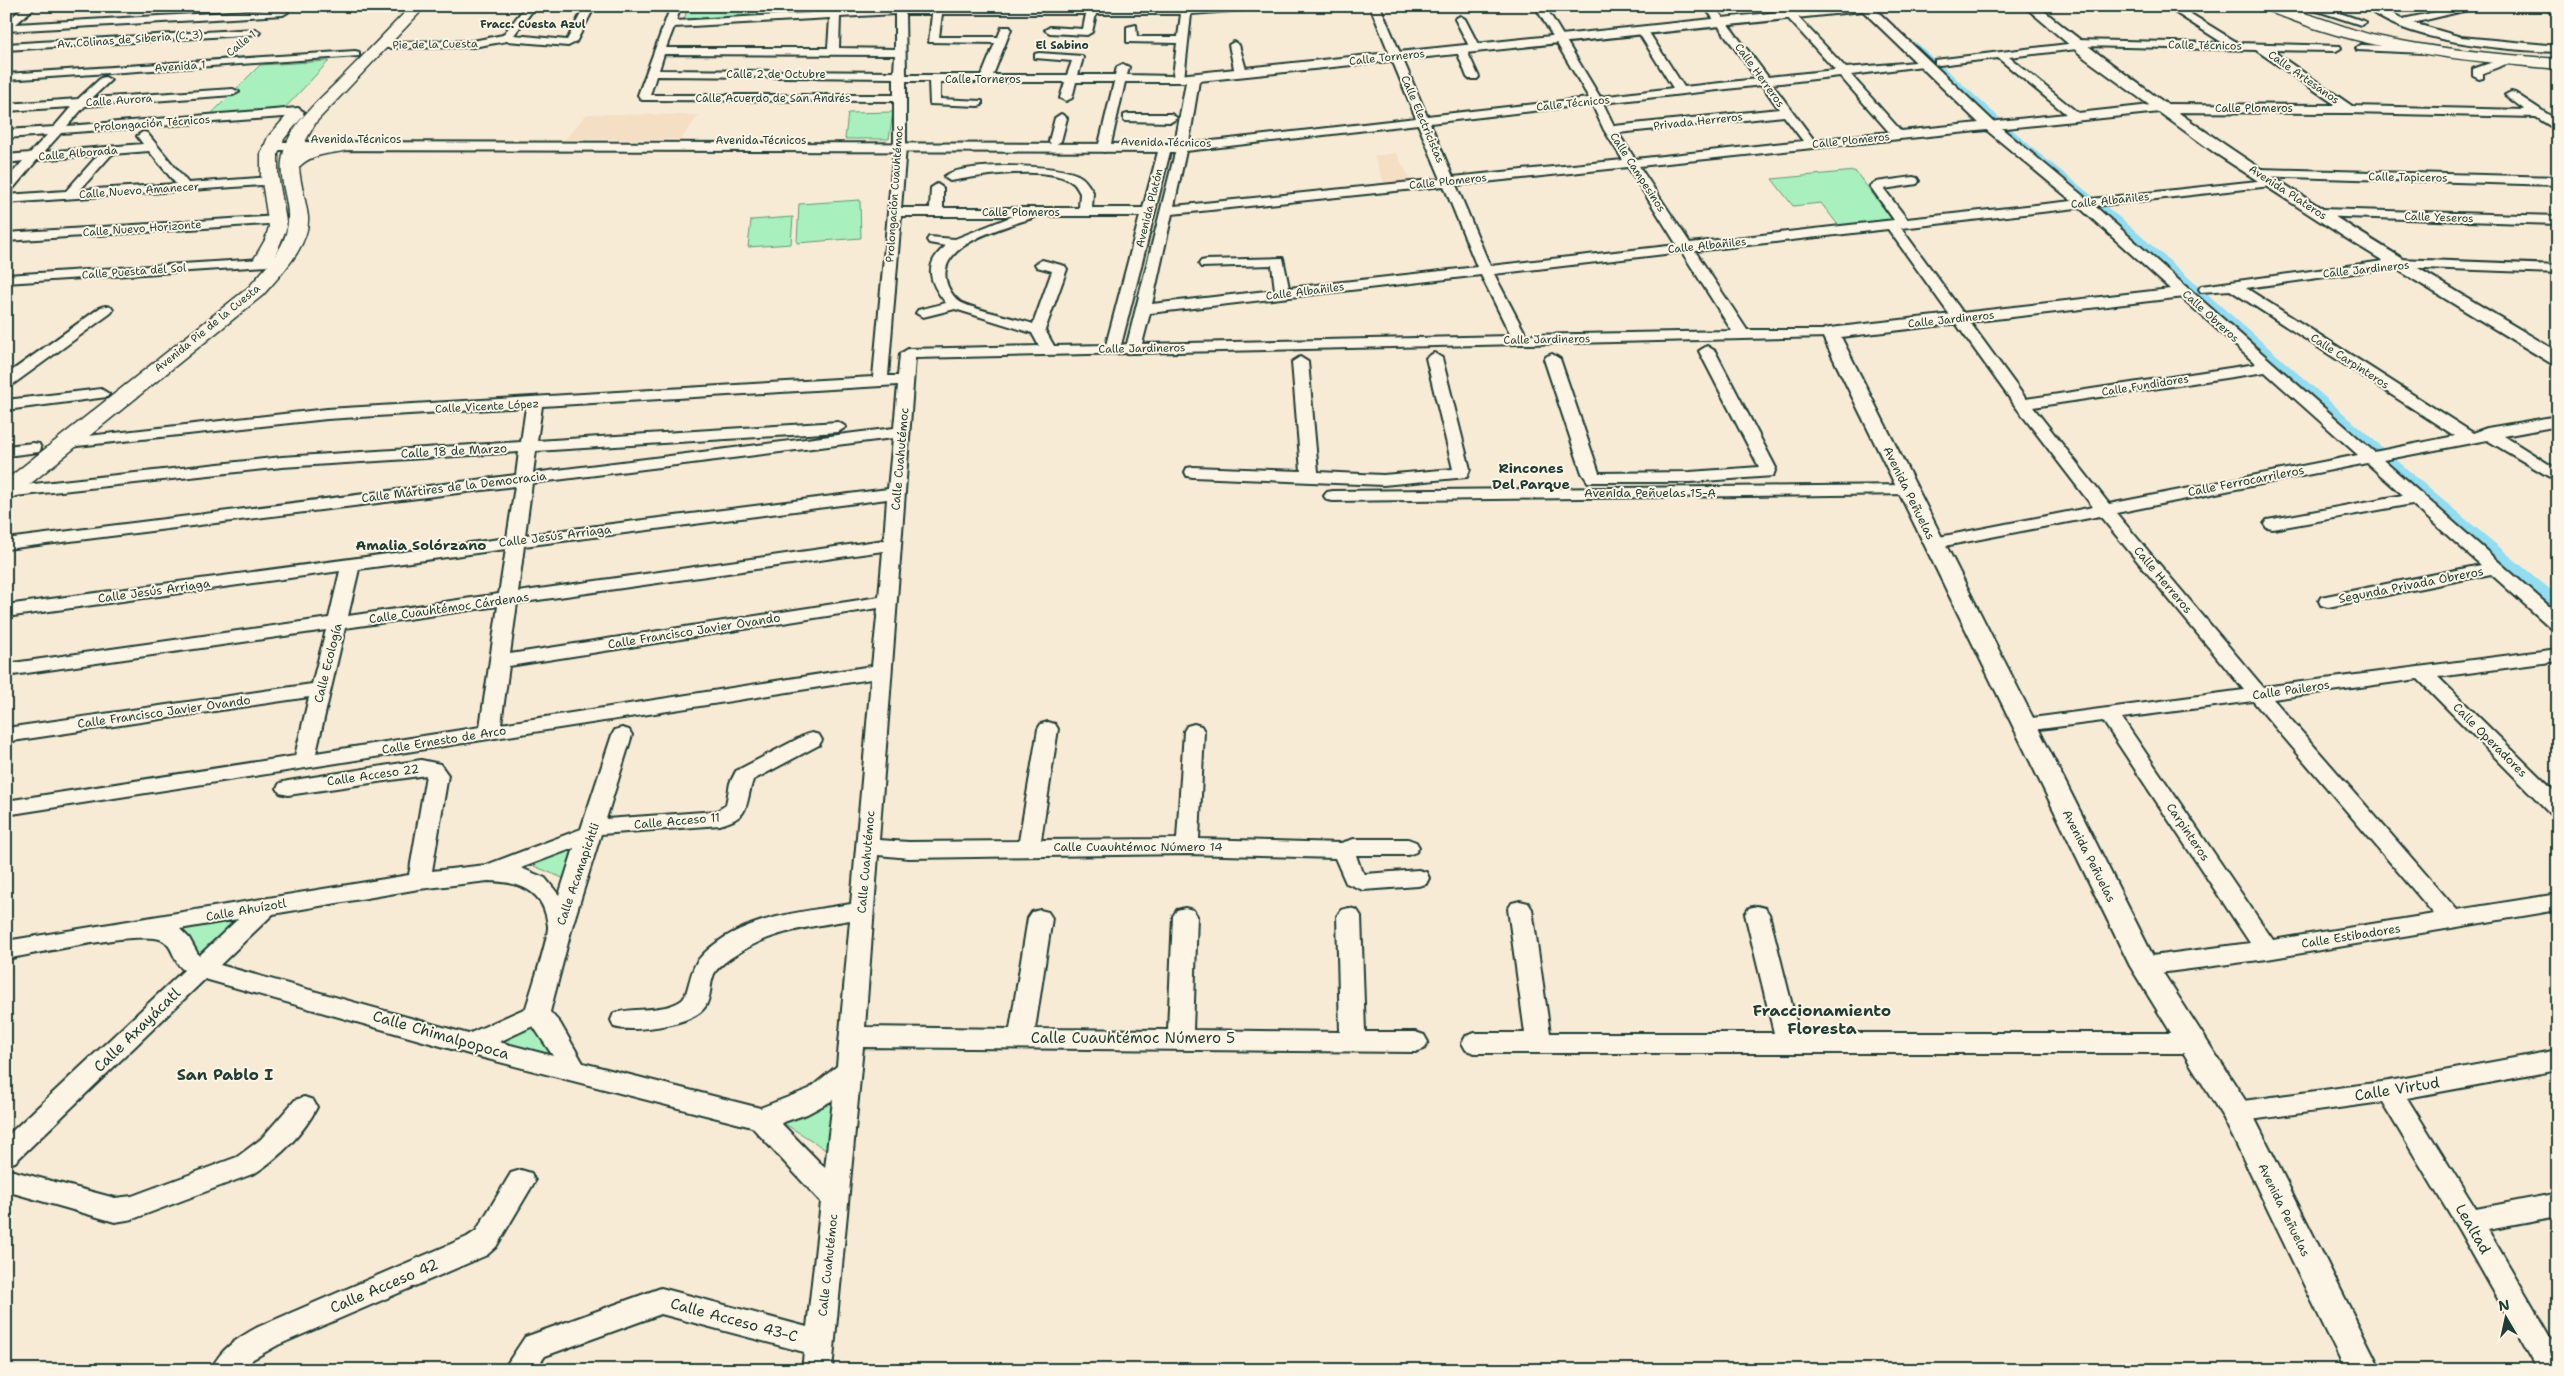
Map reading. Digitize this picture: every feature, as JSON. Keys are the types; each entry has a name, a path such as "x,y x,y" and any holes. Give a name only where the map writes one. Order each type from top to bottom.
{"main road":[{"name":"Avenida Pie de la Cuesta","path":"6,470 243,282 262,263 274,241 278,220 271,181 269,156 284,142 355,54 398,6"},
{"name":"Avenida Pie de la Cuesta","path":"304,116 382,45 419,6"},
{"path":"2269,6 2328,26 2433,50 2558,64"},
{"path":"2285,6 2345,26 2410,41 2463,49 2555,50"},
{"path":"304,116 310,128 349,142"},
{"name":"Avenida Pie de la Cuesta","path":"6,492 256,291 287,254 298,225 284,142"},
{"path":"289,168 300,155 306,152 349,142"}],"street":[{"path":"7,28 31,6"},
{"path":"145,20 157,6"},
{"path":"213,16 222,6"},
{"path":"507,38 531,6"},
{"name":"Pie de la Cuesta","path":"382,45 473,44 507,38 571,42 590,6"},
{"path":"653,73 676,6"},
{"path":"671,24 836,10 900,8 1193,9 1259,6"},
{"name":"Calle Electricistas","path":"1375,6 1450,181 1485,270 1514,329 1522,340"},
{"name":"Calle Campesinos","path":"1540,6 1596,100 1610,130 1742,334"},
{"name":"Calle Herreros","path":"1708,6 1722,22 1762,81 1811,144"},
{"name":"Avenida Plateros","path":"2030,6 2075,45 2160,108 2258,174 2398,263 2558,360"},
{"path":"2170,6 2235,45"},
{"path":"2307,6 2361,22"},
{"path":"2370,6 2398,23 2450,38 2555,50"},
{"path":"2398,23 2479,6"},
{"path":"2546,6 2558,13"},
{"name":"Calle Torneros","path":"900,76 986,79 1120,79 1177,84 1194,74 1242,73 1868,7"},
{"name":"Calle Obreros","path":"1868,7 1923,63 1995,125 2090,202 2184,292 2268,367 2375,456 2416,498 2558,624"},
{"name":"Prolongación Cuauhtémoc","path":"880,382 899,144 900,8"},
{"path":"937,8 933,40 1002,40"},
{"path":"7,28 213,16 286,9"},
{"name":"Calle 1","path":"217,63 286,9"},
{"path":"986,79 1015,9"},
{"path":"1050,30 1087,32 1092,9"},
{"path":"1193,9 1197,26"},
{"path":"1177,84 1184,40 1193,9"},
{"path":"833,52 836,10"},
{"path":"77,24 89,12"},
{"path":"1790,15 1843,72 1898,136"},
{"path":"1460,19 1475,48"},
{"path":"729,44 735,20"},
{"path":"1132,27 1130,40 1184,40"},
{"path":"1642,30 1680,90"},
{"name":"Av. Colinas de Siberia (C. 3)","path":"6,47 255,32"},
{"path":"166,66 194,35"},
{"path":"6,188 81,103 101,76 111,55 125,40"},
{"path":"23,76 57,44"},
{"path":"660,51 729,44 833,52 900,52"},
{"path":"1234,45 1242,73"},
{"name":"Calle Técnicos","path":"1939,62 2075,45 2235,45 2336,48"},
{"name":"Calle Artesanos","path":"2258,46 2349,109"},
{"path":"2361,48 2433,50"},
{"path":"1461,49 1473,77"},
{"name":"Avenida 1","path":"6,78 23,76 101,76 166,66 355,54"},
{"path":"2000,55 2075,116"},
{"path":"1040,56 1078,58 1066,98"},
{"path":"2479,76 2477,71 2484,67 2510,59"},
{"name":"Calle Técnicos","path":"1223,144 1422,119 1923,63"},
{"path":"1105,144 1123,66"},
{"name":"Calle 2 de Octubre","path":"653,73 900,76"},
{"name":"Calle Acuerdo de San Andrés","path":"653,73 644,95 646,98 899,98"},
{"name":"Avenida Platón","path":"1134,348 1182,145 1194,74"},
{"path":"934,78 934,102 978,102"},
{"path":"165,97 175,84"},
{"name":"Calle Aurora","path":"6,108 233,92"},
{"path":"2511,95 2538,114 2555,123"},
{"name":"Calle Plomeros","path":"1166,211 2160,108 2349,109 2538,114"},
{"name":"Privada Herreros","path":"1610,130 1787,112"},
{"path":"1128,118 1172,113"},
{"name":"Avenida Platón","path":"1112,349 1166,145 1172,113"},
{"name":"Prolongación Técnicos","path":"6,134 135,124 304,116"},
{"path":"1056,141 1061,118"},
{"path":"135,124 151,147 185,186"},
{"name":"Avenida Técnicos","path":"899,144 1056,141 1105,144"},
{"name":"Avenida Técnicos","path":"284,142 1223,144"},
{"name":"Calle Alborada","path":"6,159 151,147"},
{"path":"70,194 108,150"},
{"path":"950,177 1025,168 1051,170 1072,177 1085,187 1089,201 1085,212"},
{"name":"Calle Tapiceros","path":"2258,174 2558,181"},
{"name":"Calle Nuevo Amanecer","path":"6,198 271,181"},
{"name":"Calle Herreros","path":"1913,181 1876,186 1897,224 2022,404 2103,508 2259,695 2452,920"},
{"name":"Calle Albañiles","path":"1143,309 2271,182"},
{"path":"936,212 937,188"},
{"path":"1006,199 1029,212"},
{"name":"Calle Plomeros","path":"895,212 1148,212"},
{"path":"1029,212 989,228 958,244 944,254 937,270 940,287 954,304 1038,330 1048,350"},
{"name":"Calle Yeseros","path":"2320,213 2558,220"},
{"name":"Calle Nuevo Horizonte","path":"6,237 278,220"},
{"path":"934,240 958,244"},
{"path":"1206,264 1278,261 1283,293"},
{"name":"Calle Puesta del Sol","path":"6,279 262,263"},
{"name":"Calle Jardineros","path":"2206,289 2398,263 2558,269"},
{"path":"1038,330 1060,269 1042,264"},
{"name":"Calle Carpinteros","path":"2232,285 2468,437"},
{"name":"Calle Jardineros","path":"908,354 1830,333 2184,292"},
{"path":"923,313 954,304"},
{"path":"6,382 106,310"},
{"name":"Avenida Peñuelas","path":"1830,333 2144,966 2236,1112 2363,1370"},
{"path":"1552,359 1590,473 1594,478 1690,477 1767,472 1768,468 1706,351"},
{"name":"Calle Cuahutémoc","path":"818,1356 851,1037 908,354"},
{"path":"1405,486 1456,475 1461,473 1462,469 1434,358"},
{"path":"1300,362 1310,476"},
{"name":"Calle Fundidores","path":"2022,404 2268,367"},
{"name":"Calle Vicente López","path":"68,442 327,414 534,404 906,380"},
{"path":"6,405 101,394"},
{"path":"490,733 534,404"},
{"name":"Calle Ferrocarrileros","path":"1934,543 2103,508 2398,452 2487,433 2558,421"},
{"name":"Calle 18 de Marzo","path":"6,492 282,462 527,447 902,428"},
{"name":"Calle Mártires de la Democracia","path":"6,544 902,428"},
{"path":"2487,433 2558,477"},
{"path":"6,452 33,448"},
{"name":"Avenida Peñuelas 15-A","path":"1193,472 1310,476 1333,487 1405,486 1676,494 1907,490"},
{"path":"1668,477 1676,494"},
{"path":"1690,477 1696,494"},
{"name":"Calle Jesús Arriaga","path":"6,611 515,542 897,493"},
{"path":"2273,524 2416,498"},
{"name":"Calle Cuauhtémoc Cárdenas","path":"6,670 893,544"},
{"name":"Calle Ecología","path":"304,761 351,564"},
{"name":"Segunda Privada Obreros","path":"2328,601 2495,568"},
{"name":"Calle Francisco Javier Ovando","path":"501,661 888,602"},
{"name":"Calle Paileros","path":"2024,725 2558,655"},
{"name":"Calle Ernesto de Arco","path":"6,808 882,671"},
{"name":"Calle Operadores","path":"2423,673 2558,808"},
{"name":"Calle Francisco Javier Ovando","path":"6,735 322,689"},
{"name":"Carpinteros","path":"2109,714 2267,950"},
{"path":"1028,848 1048,729"},
{"path":"1188,846 1194,731"},
{"name":"Calle Acamapichtli","path":"537,1014 560,927 622,735"},
{"name":"Calle Acceso 11","path":"592,831 720,818 734,814 738,807 741,782 744,776 812,740"},
{"name":"Calle Acceso 22","path":"288,788 421,767 433,768 437,775 419,881"},
{"name":"Calle Ahuízotl","path":"485,873 592,831"},
{"name":"Calle Cuauhtémoc Número 14","path":"867,847 909,850 1188,846 1344,851 1354,847 1408,847"},
{"path":"1344,851 1351,876 1356,880 1364,882 1418,878"},
{"name":"Calle Ahuízotl","path":"6,950 419,881 485,873 514,874 533,881 546,893 560,927"},
{"name":"Calle Estibadores","path":"2144,966 2267,950 2558,902"},
{"name":"Calle Axayácatl","path":"6,1154 267,906"},
{"path":"1520,909 1539,1042"},
{"path":"623,1020 663,1016 691,1006 696,1001 700,976 706,965 728,947 756,934 793,922 862,910"},
{"path":"1757,914 1789,1042"},
{"path":"1180,1038 1186,916"},
{"path":"1349,916 1353,1041"},
{"path":"1021,1038 1040,918"},
{"name":"Calle Chimalpopoca","path":"138,928 169,933 181,944 188,961 201,969 470,1044 760,1120"},
{"path":"470,1044 537,1014 551,1030 574,1071"},
{"name":"Calle Cuauhtémoc Número 5","path":"851,1037 1180,1038 1415,1042"},
{"path":"1475,1043 2194,1043"},
{"name":"Calle Virtud","path":"2236,1112 2389,1091 2558,1060"},
{"path":"835,1199 818,1178 760,1120 815,1099 833,1088 848,1070"},
{"name":"Lealtad","path":"2389,1091 2469,1222 2554,1370"},
{"path":"6,1180 115,1210 133,1207 246,1165 274,1144 304,1107"},
{"name":"Calle Acceso 42","path":"226,1370 243,1350 268,1336 477,1246 486,1239 521,1181"},
{"path":"2469,1222 2558,1205"},
{"name":"Calle Acceso 43-C","path":"518,1370 534,1346 661,1301 818,1356"}],"shaded area":[{"path":"587,114 699,115 681,139 565,139"},
{"path":"1396,153 1412,182 1385,185 1374,156"}],"green space":[{"path":"688,6 832,6 831,12 684,20"},
{"path":"329,61 283,110 210,115 260,65"},
{"path":"893,112 889,139 845,139 848,113"},
{"path":"1855,171 1896,224 1842,230 1821,203 1793,206 1772,179"},
{"path":"860,200 861,238 797,243 799,204"},
{"path":"793,217 791,244 748,247 751,220"},
{"path":"581,845 565,879 534,866 543,857"},
{"path":"267,906 201,969 181,944 138,928"},
{"path":"536,1016 550,1043 553,1056 522,1048 480,1041"},
{"path":"859,1087 848,1174 834,1157 779,1120"}],"waterway":[{"path":"1913,45 2032,154 2119,224 2426,495 2558,606"}],"district":[{"name":"Fracc. Cuesta Azul","path":"533,24"},
{"name":"El Sabino","path":"1062,45"},
{"name":"Rincones Del Parque","path":"1531,476"},
{"name":"Amalia Solórzano","path":"421,545"},
{"name":"Fraccionamiento Floresta","path":"1822,1019"},
{"name":"San Pablo I","path":"225,1074"}]}
